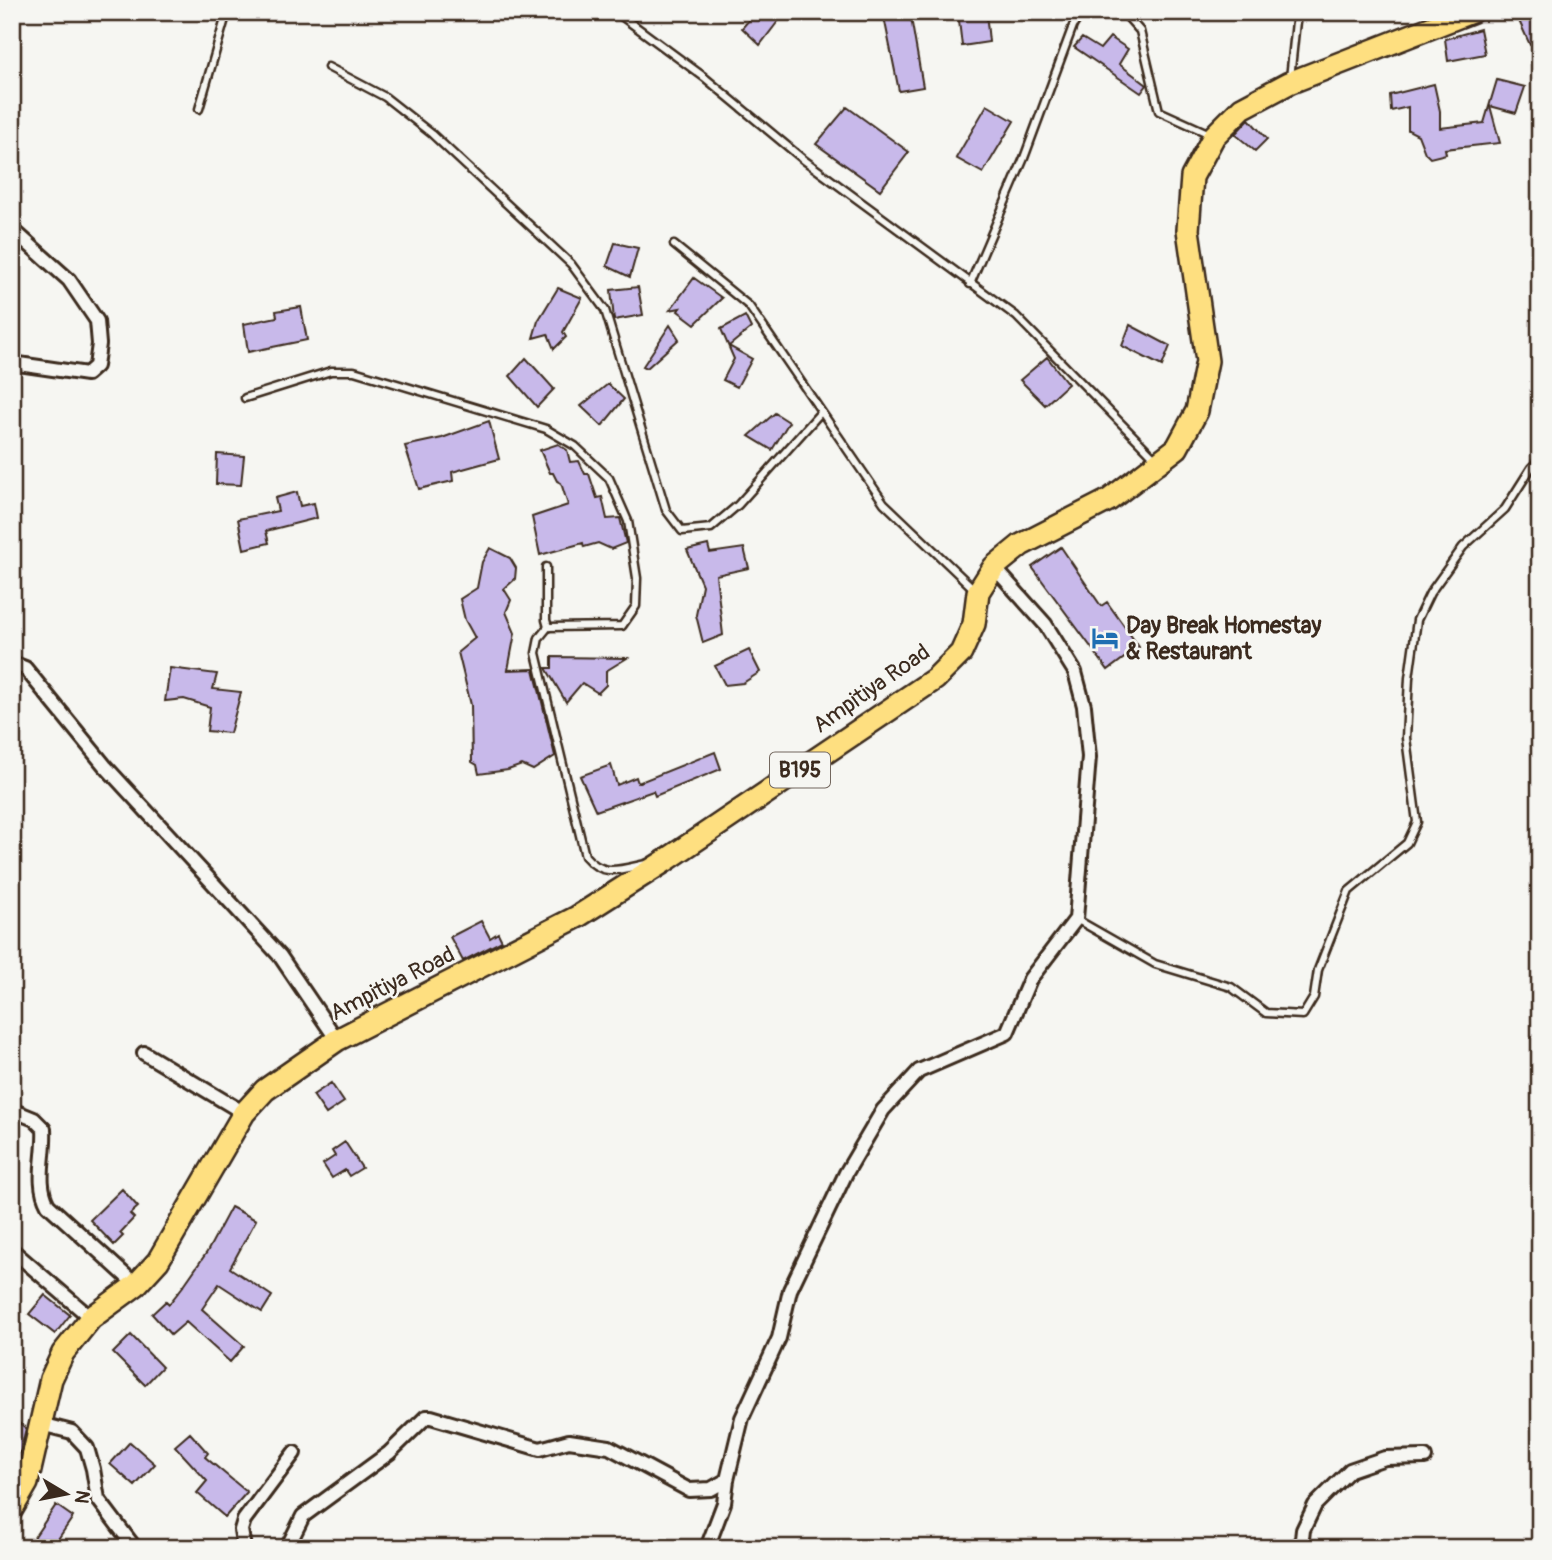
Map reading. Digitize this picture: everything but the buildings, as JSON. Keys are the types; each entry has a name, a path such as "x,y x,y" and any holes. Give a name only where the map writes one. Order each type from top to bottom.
{"main road":[{"name":"Ampitiya Road","path":"12,1509 27,1483 51,1379 63,1353 91,1318 136,1285 158,1261 244,1113 265,1090 337,1040 577,917 935,679 961,653 974,624 978,592 994,567 1021,545 1109,500 1177,449 1197,411 1207,361 1188,230 1192,177 1214,136 1242,107 1289,83 1471,12"}],"street":[{"path":"12,229 69,280 97,321 99,344 96,366 87,374 12,363"},
{"path":"707,1548 724,1503 742,1418 779,1338 790,1290 846,1173 883,1110 919,1071 1007,1033 1030,979 1076,919 1089,757 1084,706 1075,672 1045,624 994,567"},
{"path":"12,663 25,668 105,766 280,956 337,1040"},
{"path":"144,1053 244,1113"},
{"path":"12,1110 34,1119 44,1129 41,1186 48,1205 136,1285"},
{"path":"12,1250 91,1318"},
{"path":"288,1548 303,1516 390,1453 426,1418 540,1449 569,1441 609,1447 689,1490 710,1489 727,1480"},
{"path":"41,1424 72,1432 87,1448 98,1499 135,1548"},
{"path":"244,1548 241,1530 244,1520 294,1452"},
{"path":"1301,1548 1303,1530 1315,1505 1350,1469 1385,1458 1425,1457"}],"lane":[{"path":"199,109 228,12"},
{"path":"616,12 704,77 804,160 1016,316 1159,462"},
{"path":"970,284 1024,158 1073,26 1082,12"},
{"path":"1123,12 1140,31 1159,111 1214,136"},
{"path":"1289,83 1297,12"},
{"path":"328,67 384,97 432,134 571,264 604,310 666,510 682,531 711,528 729,513 821,412"},
{"path":"674,245 749,306 884,503 978,592"},
{"path":"245,398 331,371 354,371 546,429 575,446 609,478 628,521 637,578 636,606 622,626 548,627 539,638 536,653 585,856 594,867 607,872 665,861"},
{"path":"1076,919 1155,964 1231,988 1266,1013 1303,1016 1314,997 1318,970 1349,891 1407,843 1417,822 1406,738 1409,678 1417,620 1430,593 1463,547 1505,509 1531,468 1540,459"},
{"path":"546,567 548,627"}],"place":[{"name":"Day Break Homestay & Restaurant","path":"1105,638"}]}
